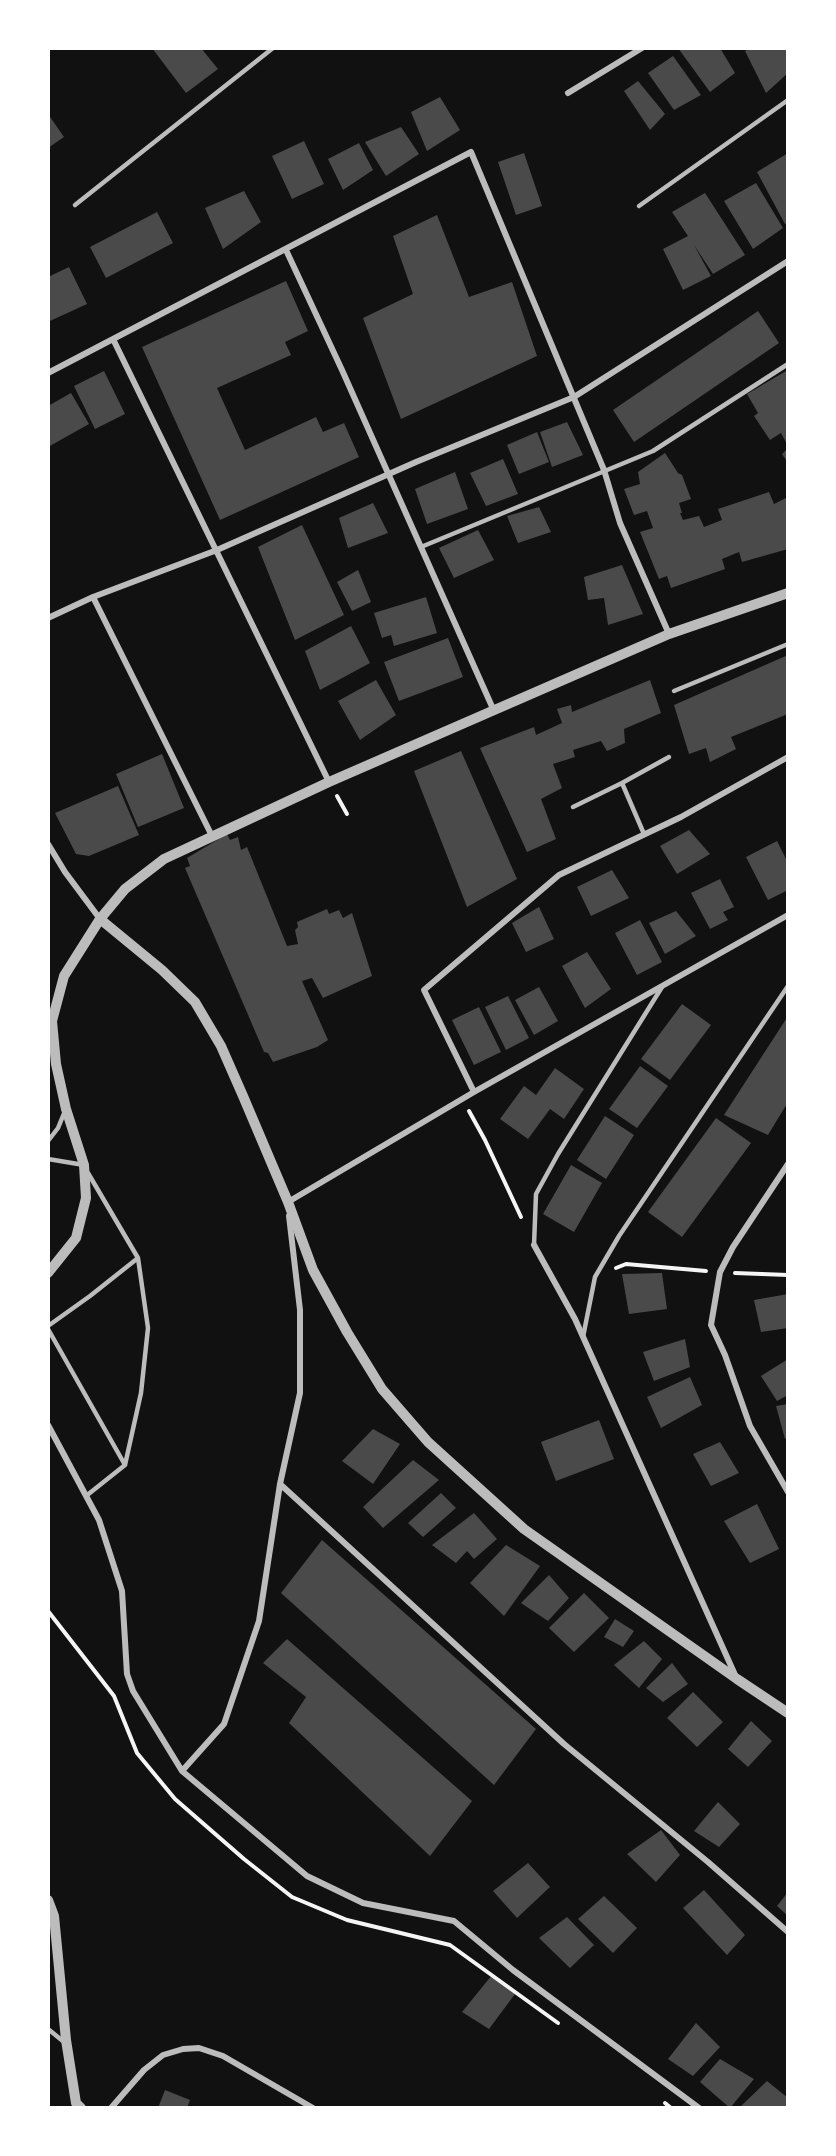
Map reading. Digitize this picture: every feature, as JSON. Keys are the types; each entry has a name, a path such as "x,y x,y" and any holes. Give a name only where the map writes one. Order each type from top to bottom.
{"street":[{"path":"568,93 642,48"},
{"path":"48,374 471,153 604,470 620,524 669,634"},
{"path":"286,250 494,711"},
{"path":"48,618 93,597 217,550 574,397 788,261"},
{"path":"113,339 328,783"},
{"path":"48,1273 76,1238 86,1198 84,1165 66,1109 56,1064 52,1021 64,976 100,919 125,889 164,859 328,783 669,634 788,593"},
{"path":"93,597 212,836"},
{"path":"474,1092 424,990 559,875 681,816 788,757"},
{"path":"48,844 65,872 100,919 162,970 195,1002 220,1046 288,1202 313,1270 382,1389 428,1442 524,1528 788,1713"},
{"path":"288,1202 474,1092 788,915"},
{"path":"788,1164 733,1247 720,1272 711,1324 750,1425 788,1492"},
{"path":"182,1770 224,1724 259,1621 280,1484 300,1393 300,1310 288,1202"},
{"path":"534,1245 583,1336 737,1679"},
{"path":"48,1425 99,1521 122,1591 127,1674 133,1691 182,1770 307,1876 363,1903 454,1921 513,1970 696,2107"},
{"path":"280,1484 564,1744 708,1862 788,1932"},
{"path":"48,1900 54,1916 66,2043 77,2106"},
{"path":"111,2108 144,2070 163,2055 183,2049 199,2048 222,2056 313,2108"}],"lane":[{"path":"75,205 273,48"},
{"path":"639,206 788,100"},
{"path":"421,547 653,451 788,364"},
{"path":"675,691 788,644"},
{"path":"573,807 669,758"},
{"path":"622,783 644,834"},
{"path":"534,1245 536,1194 558,1154 662,986"},
{"path":"583,1336 595,1277 619,1236 788,986"},
{"path":"48,1141 58,1128 66,1109"},
{"path":"48,1159 84,1165 138,1258 148,1328 141,1394 125,1466 86,1496"},
{"path":"125,1466 48,1327 138,1258"},
{"path":"48,2029 66,2043"}],"path":[{"path":"462,1099 485,1140 534,1245"},
{"path":"626,1264 788,1275"}],"building":[{"path":"152,48 201,48 218,69 186,93"},
{"path":"678,48 720,48 735,73 710,92"},
{"path":"750,48 788,48 788,73 766,93 745,51"},
{"path":"673,56 701,95 674,110 648,73"},
{"path":"638,81 665,114 650,130 624,91"},
{"path":"440,97 460,130 427,151 411,112"},
{"path":"48,114 64,137 48,148"},
{"path":"401,127 419,154 386,176 365,142"},
{"path":"304,141 324,184 292,199 272,156"},
{"path":"359,143 373,170 343,190 328,159"},
{"path":"524,153 542,206 516,215 498,162"},
{"path":"788,153 788,223 785,224 757,172"},
{"path":"756,183 783,228 753,249 724,201"},
{"path":"244,191 261,222 223,249 205,208"},
{"path":"705,193 745,255 713,274 694,245 711,276 683,290 663,249 688,236 672,212"},
{"path":"157,212 173,243 106,278 90,247"},
{"path":"437,215 469,297 512,282 537,356 401,419 363,318 413,294 393,236"},
{"path":"69,267 87,304 50,321 48,277"},
{"path":"286,281 308,331 285,342 291,355 217,388 245,450 316,417 323,432 344,423 359,457 220,520 142,347"},
{"path":"758,311 779,343 634,442 613,410"},
{"path":"104,371 125,414 95,429 74,386"},
{"path":"786,371 788,373 788,446 781,433 770,440 754,416 758,413 747,394"},
{"path":"71,393 89,424 48,447 48,406"},
{"path":"567,422 583,455 552,467 540,432"},
{"path":"537,432 549,462 519,474 507,445"},
{"path":"788,448 788,463 782,454"},
{"path":"665,453 678,473 682,475 691,499 679,503 683,520 699,516 704,527 722,520 718,509 769,492 774,504 788,497 788,549 742,562 739,552 722,559 725,569 671,588 667,576 659,579 640,532 653,528 647,511 634,515 624,489 640,484 638,472"},
{"path":"503,459 518,494 486,506 470,473"},
{"path":"455,472 468,509 427,524 415,489"},
{"path":"373,503 388,533 348,548 339,518"},
{"path":"539,507 551,532 518,543 507,516"},
{"path":"302,525 344,615 295,640 258,547"},
{"path":"478,530 494,560 454,578 439,548"},
{"path":"622,565 643,614 608,625 604,598 588,600 584,577"},
{"path":"358,570 371,602 352,611 337,582"},
{"path":"426,597 437,633 394,646 391,635 382,638 374,613"},
{"path":"351,626 370,663 320,690 305,651"},
{"path":"448,638 463,677 399,701 384,662"},
{"path":"788,655 788,714 731,737 736,749 710,762 706,748 689,754 674,705"},
{"path":"376,680 396,715 360,740 338,701"},
{"path":"650,680 661,713 624,729 625,743 607,751 601,741 573,750 575,757 553,764 562,788 541,799 556,839 527,852 480,748 534,727 536,735 562,723 557,709 571,705 572,712"},
{"path":"461,751 517,879 467,907 414,771"},
{"path":"162,754 184,808 138,827 116,774"},
{"path":"118,786 139,835 89,856 76,854 55,813"},
{"path":"689,830 710,854 677,874 660,846"},
{"path":"227,834 230,840 238,837 241,850 247,847 287,946 298,944 295,930 298,927 297,922 327,909 329,914 339,910 343,918 352,913 372,976 323,998 312,978 302,981 328,1040 317,1047 273,1062 268,1053 264,1052 185,868 190,866 187,858"},
{"path":"777,841 788,863 788,890 768,900 746,857"},
{"path":"612,870 629,898 591,916 577,887"},
{"path":"720,879 734,907 723,912 728,920 710,929 691,893"},
{"path":"539,907 554,939 526,952 512,923"},
{"path":"676,911 696,936 665,954 649,923"},
{"path":"640,920 662,962 637,975 615,933"},
{"path":"587,952 611,989 585,1008 562,966"},
{"path":"539,987 558,1021 534,1035 515,1000"},
{"path":"508,996 529,1038 506,1050 485,1007"},
{"path":"682,1004 711,1025 670,1080 641,1059"},
{"path":"479,1007 501,1052 474,1065 452,1020"},
{"path":"788,1016 788,1102 768,1135 724,1115"},
{"path":"640,1066 668,1086 637,1128 609,1109"},
{"path":"555,1068 584,1089 564,1119 550,1109 528,1139 500,1119 524,1086 536,1095"},
{"path":"605,1116 634,1135 606,1179 577,1160"},
{"path":"716,1118 751,1143 682,1237 648,1212"},
{"path":"571,1165 602,1183 574,1232 543,1214"},
{"path":"662,1273 667,1309 629,1314 622,1274"},
{"path":"788,1294 788,1328 761,1332 754,1300"},
{"path":"685,1339 690,1367 654,1381 643,1352"},
{"path":"788,1359 788,1395 777,1401 761,1376"},
{"path":"690,1377 702,1405 661,1428 647,1397"},
{"path":"788,1404 788,1437 785,1439 776,1406"},
{"path":"599,1420 614,1459 556,1481 541,1442"},
{"path":"373,1429 400,1444 373,1484 342,1461"},
{"path":"720,1442 739,1473 711,1486 693,1454"},
{"path":"413,1460 439,1480 383,1528 363,1507"},
{"path":"441,1493 456,1508 423,1537 408,1523"},
{"path":"757,1504 779,1549 750,1563 724,1521"},
{"path":"474,1513 497,1539 474,1559 467,1551 456,1563 432,1545"},
{"path":"322,1540 536,1729 494,1785 281,1593"},
{"path":"506,1545 540,1566 504,1616 470,1583"},
{"path":"549,1575 569,1598 548,1621 521,1603"},
{"path":"584,1593 609,1618 574,1652 549,1628"},
{"path":"615,1619 634,1631 623,1647 604,1637"},
{"path":"287,1639 472,1801 430,1856 289,1723 306,1697 263,1663"},
{"path":"644,1641 662,1659 639,1688 614,1665"},
{"path":"672,1663 688,1684 663,1702 646,1688"},
{"path":"693,1692 723,1722 697,1747 667,1718"},
{"path":"751,1721 772,1741 748,1767 728,1749"},
{"path":"718,1802 740,1824 719,1847 694,1831"},
{"path":"661,1830 680,1855 656,1882 627,1854"},
{"path":"528,1863 550,1887 517,1918 493,1891"},
{"path":"704,1890 745,1935 727,1955 683,1908"},
{"path":"788,1892 788,1916 777,1906"},
{"path":"604,1896 637,1928 613,1953 578,1919"},
{"path":"567,1917 594,1945 570,1968 539,1938"},
{"path":"492,1975 515,1994 489,2029 462,2012"},
{"path":"696,2023 720,2047 693,2076 668,2059"},
{"path":"720,2059 754,2079 730,2108 700,2082"},
{"path":"767,2081 788,2098 788,2108 740,2107"},
{"path":"165,2090 190,2100 187,2108 158,2108"}]}
